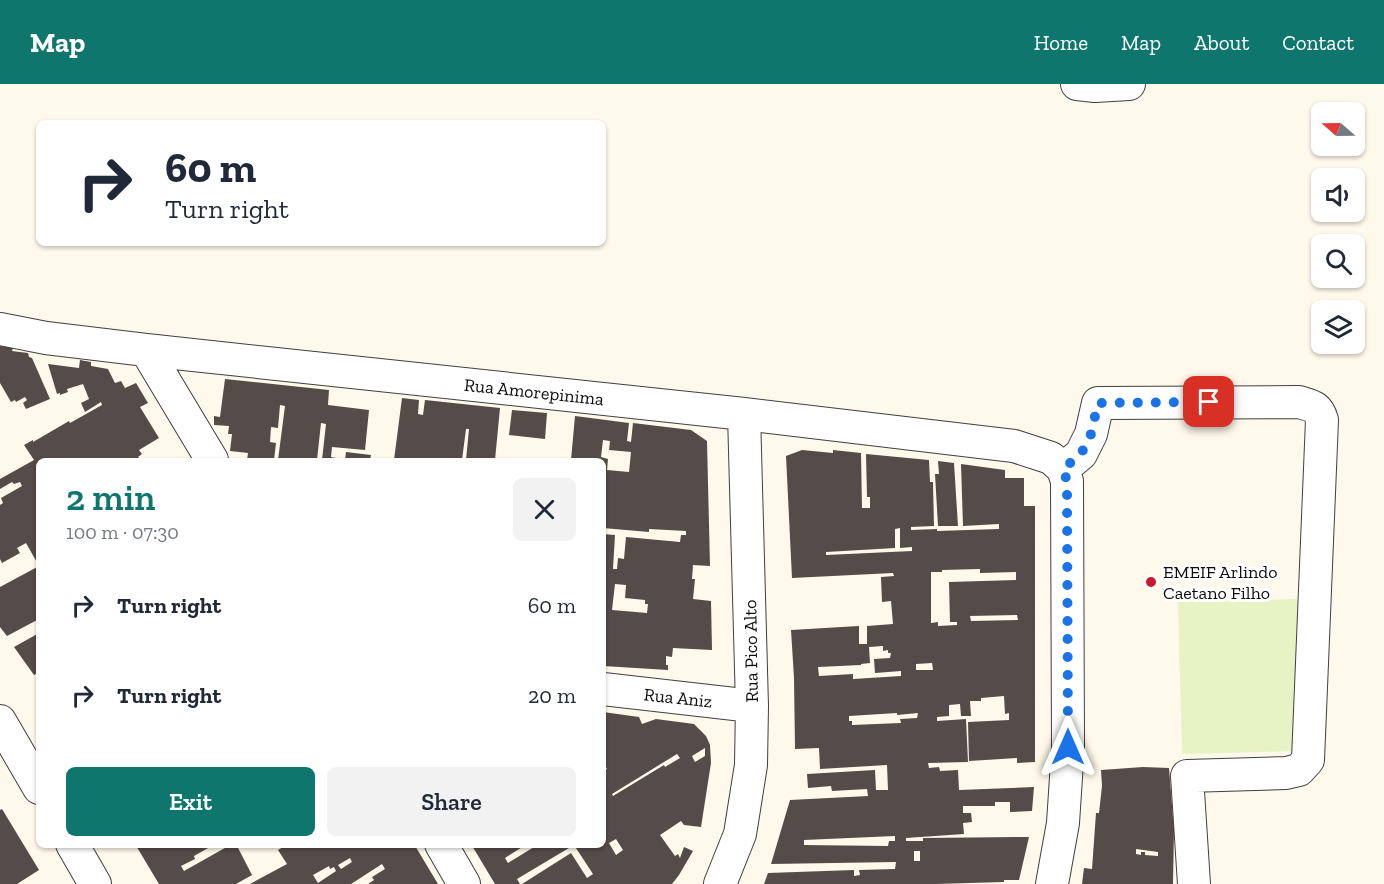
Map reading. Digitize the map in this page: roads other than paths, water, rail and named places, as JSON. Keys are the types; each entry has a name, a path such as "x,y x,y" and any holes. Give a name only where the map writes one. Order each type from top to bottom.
{"street":[{"path":"1077,84 1095,86 1129,84"},
{"name":"Rua Amorepinima","path":"0,329 46,338 146,350 744,414 1014,446 1051,458 1063,469"},
{"path":"146,350 211,458"},
{"path":"1052,884 1064,823 1068,747 1067,481 1063,469 1081,454 1091,434 1098,403 1299,402 1319,411 1322,420 1308,760 1299,770 1286,772 1187,776 1194,884"},
{"name":"Rua Pico Alto","path":"720,884 740,834 751,765 752,706 744,414"},
{"name":"Rua Aniz","path":"606,689 752,706"},
{"path":"0,721 36,783"},
{"path":"74,848 95,884"},
{"path":"443,848 464,884"}],"place":[{"name":"EMEIF Arlindo Caetano Filho","path":"1151,582"}]}
